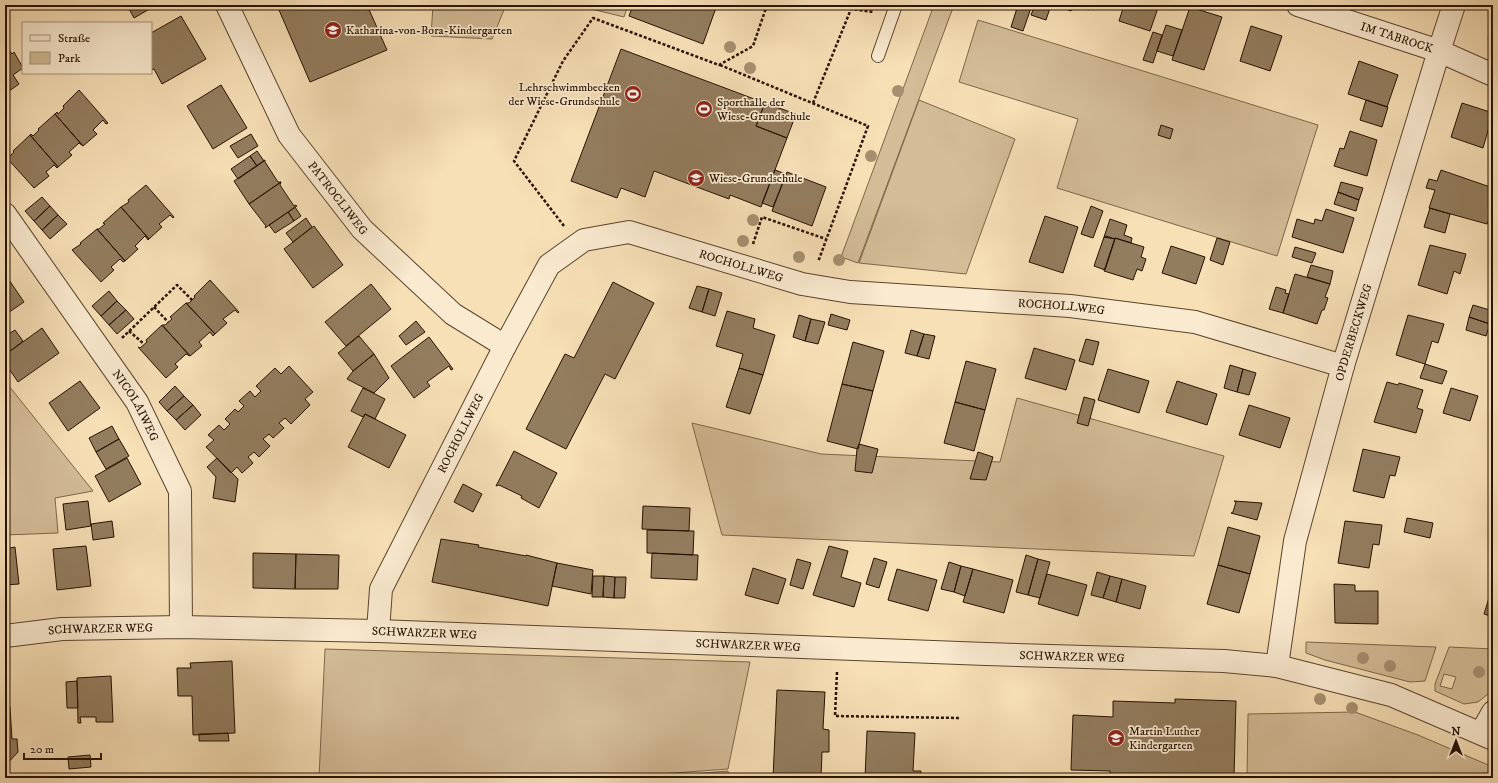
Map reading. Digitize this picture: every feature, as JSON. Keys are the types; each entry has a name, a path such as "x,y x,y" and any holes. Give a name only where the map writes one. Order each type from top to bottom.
{"street":[{"name":"PATROCLIWEG","path":"227,5 289,135 362,229 453,314 504,346"},
{"name":"IM TABROCK","path":"1298,5 1439,51 1493,75"},
{"name":"OPDERBECKWEG","path":"1277,666 1295,541 1343,366 1454,5"},
{"name":"NICOLAIWEG","path":"5,214 137,402 180,491 181,627"},
{"name":"ROCHOLLWEG","path":"378,631 381,589 504,346 549,266 584,240 629,232 744,267 811,285 850,292 1070,306 1195,322 1343,366"},
{"name":"SCHWARZER WEG","path":"5,636 62,629 181,627 378,631 1224,661 1277,666 1391,695 1487,736 1493,712"}],"lane":[{"path":"878,56 894,10"}],"path":[{"path":"720,65 752,46 767,5"},
{"path":"813,103 851,9 894,10"},
{"path":"584,240 566,228 514,161 563,61 592,18 720,65 868,126 826,239 811,285"},
{"path":"744,267 762,217 826,239"},
{"path":"105,355 177,285 192,300"},
{"path":"154,307 168,322"},
{"path":"129,330 144,344"},
{"path":"838,648 835,716 959,718"}],"green space":[{"path":"433,5 506,5 492,39 431,36"},
{"path":"575,5 628,5 624,17"},
{"path":"934,5 954,5 858,263 841,257"},
{"path":"978,20 1318,125 1277,256 1057,188 1078,119 959,82"},
{"path":"919,100 1015,139 966,274 859,263"},
{"path":"5,381 93,491 55,498 58,533 5,535"},
{"path":"1017,398 1224,456 1194,556 722,535 692,423 821,454 1000,462"},
{"path":"1306,642 1436,647 1425,681 1410,682 1325,660 1306,653"},
{"path":"1449,647 1493,649 1493,690 1478,702 1464,704 1435,691 1435,684","holes":["1444,674 1456,677 1452,689 1440,686"]},
{"path":"325,649 750,662 728,769 605,778 319,778"},
{"path":"1355,712 1418,735 1493,767 1493,778 1247,778 1248,714"},
{"path":"728,771 729,778 643,778"}],"building":[{"path":"132,5 151,5 153,7 134,18 128,7"},
{"name":"Katharina-von-Bora-Kindergarten","path":"290,5 367,5 387,50 310,82 279,10"},
{"path":"633,5 717,5 703,44 629,16"},
{"path":"1004,5 1018,5 1017,10"},
{"path":"1018,5 1032,5 1023,31 1011,27"},
{"path":"1035,5 1051,5 1046,20 1031,15"},
{"path":"1055,5 1074,5 1071,11"},
{"path":"1074,5 1091,5 1089,10"},
{"path":"1124,5 1159,5 1150,31 1119,21"},
{"path":"1190,7 1222,17 1204,70 1172,60"},
{"path":"181,16 206,59 162,84 154,69 152,70 152,32"},
{"path":"1166,25 1182,30 1173,56 1157,51"},
{"path":"1251,26 1282,36 1270,71 1240,61"},
{"path":"1493,27 1493,41 1488,39"},
{"path":"1153,32 1162,35 1153,63 1143,60"},
{"path":"5,33 10,40 5,44"},
{"path":"621,49 765,103 756,126 787,138 761,207 730,195 729,199 654,171 645,197 621,188 617,198 571,181"},
{"path":"10,51 12,54 14,52 22,69 13,75 19,84 5,94 5,55"},
{"path":"1359,61 1398,75 1387,107 1348,94"},
{"path":"221,85 247,128 213,149 187,106"},
{"path":"79,90 108,123 106,124 103,120 93,130 97,134 83,146 55,114 57,112 58,114 64,108 63,106"},
{"path":"1366,100 1388,107 1382,127 1360,120"},
{"path":"765,103 796,114 787,138 756,126"},
{"path":"1462,103 1493,113 1483,148 1451,137"},
{"path":"55,114 83,146 79,143 69,152 72,155 58,167 30,135 31,134 33,136 39,130 38,129"},
{"path":"1161,125 1173,129 1170,139 1158,135"},
{"path":"1350,131 1377,140 1367,176 1334,166 1340,148 1344,149"},
{"path":"251,134 258,146 238,158 230,146"},
{"path":"30,135 58,167 57,168 54,165 46,172 49,176 34,188 6,157 8,158 14,152 13,151"},
{"path":"257,151 264,161 257,166 250,156"},
{"path":"250,156 257,166 238,179 231,169"},
{"path":"265,160 278,182 281,182 249,204 234,181"},
{"path":"775,170 786,174 773,207 762,203"},
{"path":"1441,170 1493,188 1493,207 1487,224 1429,208 1435,190 1426,188 1429,179 1437,181"},
{"path":"787,172 826,187 812,226 772,211"},
{"path":"281,182 280,185 294,206 297,206 265,228 266,226 249,204"},
{"path":"1341,182 1363,188 1359,200 1338,192"},
{"path":"146,185 174,217 173,218 170,215 159,224 162,227 149,239 121,207 129,202 128,200"},
{"path":"1338,192 1359,200 1356,211 1334,204"},
{"path":"42,197 50,206 34,221 25,211"},
{"path":"50,206 58,215 42,230 34,221"},
{"path":"1091,206 1103,211 1093,238 1081,234"},
{"path":"121,207 149,239 148,240 145,236 135,246 138,249 125,261 97,229 105,224 103,223"},
{"path":"295,207 301,216 294,221 288,212"},
{"path":"1430,208 1450,214 1445,233 1424,227"},
{"path":"1326,209 1354,218 1343,253 1292,237 1297,219 1314,224 1315,219 1322,221"},
{"path":"288,212 294,221 275,233 269,225"},
{"path":"58,215 67,224 50,239 42,230"},
{"path":"1045,216 1078,227 1063,273 1029,262"},
{"path":"306,218 312,227 293,242 286,233"},
{"path":"1110,219 1127,225 1124,235 1132,238 1131,243 1115,238 1104,237"},
{"path":"314,226 343,265 313,288 284,249"},
{"path":"97,229 125,261 123,262 120,259 111,267 114,270 101,282 72,250"},
{"path":"1106,236 1115,239 1105,270 1094,266 1104,237"},
{"path":"1115,238 1144,247 1141,257 1146,259 1142,271 1137,269 1133,280 1104,271"},
{"path":"1217,238 1230,242 1223,265 1210,260"},
{"path":"1430,245 1466,254 1460,274 1454,271 1447,294 1418,285"},
{"path":"1171,246 1205,257 1196,284 1162,273"},
{"path":"1295,247 1316,253 1312,263 1292,257"},
{"path":"1311,265 1333,271 1330,284 1307,277"},
{"path":"5,274 24,302 5,315"},
{"path":"1295,274 1330,284 1325,297 1328,298 1317,324 1283,313"},
{"path":"210,280 239,312 238,313 235,310 223,319 227,323 215,334 186,303 189,303"},
{"path":"613,282 654,303 615,379 605,374 566,449 526,429 565,354 574,358"},
{"path":"371,284 391,309 346,346 325,322"},
{"path":"697,286 709,289 702,312 689,308"},
{"path":"1276,287 1286,290 1285,293 1289,294 1283,313 1269,309"},
{"path":"709,289 722,293 715,316 702,312"},
{"path":"109,291 117,301 101,316 92,306"},
{"path":"117,301 126,310 109,325 101,316"},
{"path":"186,303 215,334 213,336 210,332 199,342 202,346 190,356 162,325 165,325 172,319 170,317"},
{"path":"1473,305 1493,311 1490,324 1469,317"},
{"path":"126,310 134,319 117,334 109,325"},
{"path":"727,311 755,319 753,328 775,335 763,375 739,368 743,354 716,346"},
{"path":"831,314 850,320 847,330 828,325"},
{"path":"799,315 811,319 805,341 793,337"},
{"path":"1408,315 1444,324 1438,343 1432,341 1425,364 1396,355"},
{"path":"1469,317 1490,324 1486,336 1466,330"},
{"path":"811,319 825,322 818,344 805,341"},
{"path":"416,321 425,332 406,345 399,336"},
{"path":"162,325 190,356 186,354 175,364 178,367 166,378 138,347 140,348 147,342 146,340"},
{"path":"42,328 59,353 18,382 5,363 5,355"},
{"path":"15,330 23,341 5,355 5,336"},
{"path":"911,330 924,334 917,356 905,353"},
{"path":"924,334 935,336 929,359 917,356"},
{"path":"359,336 374,354 353,371 338,353"},
{"path":"429,337 453,369 451,370 449,366 427,382 430,386 414,398 391,366"},
{"path":"1086,339 1099,342 1093,365 1079,361"},
{"path":"853,342 884,351 873,391 842,384"},
{"path":"1034,348 1075,360 1066,390 1025,378"},
{"path":"374,354 389,378 374,393 347,379 353,371"},
{"path":"966,361 996,369 985,410 955,402"},
{"path":"1425,364 1447,371 1442,384 1420,378"},
{"path":"1230,365 1243,369 1237,392 1224,388"},
{"path":"289,366 313,392 305,399 310,405 291,424 285,418 279,423 284,428 273,438 269,434 263,439 270,446 259,457 254,452 248,457 253,463 242,473 237,467 231,473 206,447 214,440 208,435 219,425 224,430 230,424 225,419 235,409 238,412 244,406 239,401 250,391 255,397 261,391 256,386 275,368 281,374"},
{"path":"739,368 763,375 750,414 726,407"},
{"path":"1108,369 1149,381 1139,413 1098,400"},
{"path":"1243,369 1256,373 1249,395 1237,392"},
{"path":"80,381 100,408 68,431 49,403"},
{"path":"1177,381 1217,394 1207,425 1166,412"},
{"path":"1387,382 1398,385 1399,383 1423,390 1417,408 1423,410 1416,433 1374,422"},
{"path":"842,384 873,391 858,449 827,441"},
{"path":"175,386 184,396 167,411 159,402"},
{"path":"363,388 385,399 375,419 365,414 363,417 351,411"},
{"path":"1451,388 1478,396 1470,421 1443,413"},
{"path":"184,396 193,405 176,420 167,411"},
{"path":"1084,397 1095,400 1088,426 1077,423"},
{"path":"955,402 985,410 974,451 944,443"},
{"path":"193,405 201,415 185,430 176,420"},
{"path":"1249,405 1290,418 1280,448 1239,435"},
{"path":"365,414 406,435 389,468 348,447"},
{"path":"112,426 119,439 96,452 89,438"},
{"path":"119,439 129,456 106,469 96,452"},
{"path":"859,444 878,449 872,473 855,471 857,449"},
{"path":"1363,449 1400,457 1395,476 1390,475 1384,498 1353,491"},
{"path":"514,451 557,473 539,508 521,498 522,496 499,485 496,486"},
{"path":"978,452 993,457 986,480 970,479"},
{"path":"127,458 141,484 109,502 95,476"},
{"path":"217,458 238,479 235,502 213,498 216,477 207,467"},
{"path":"463,484 482,494 473,512 454,502"},
{"path":"88,501 91,526 66,530 63,504"},
{"path":"1234,501 1262,503 1257,520 1231,513 1233,512 1236,502"},
{"path":"643,506 690,508 689,531 642,529"},
{"path":"1407,518 1433,523 1430,538 1404,532"},
{"path":"112,521 114,537 93,540 91,524"},
{"path":"1345,521 1382,525 1379,545 1373,544 1369,568 1338,563"},
{"path":"1228,527 1260,536 1250,574 1218,565"},
{"path":"647,530 694,531 693,555 647,553"},
{"path":"441,539 479,545 478,547 526,555 557,563 548,606 432,582"},
{"path":"86,546 91,586 57,590 53,549"},
{"path":"829,546 848,551 841,577 861,583 854,607 813,595"},
{"path":"15,547 19,584 5,585 5,549"},
{"path":"253,553 296,554 295,589 253,588"},
{"path":"652,553 698,555 697,580 651,578"},
{"path":"296,554 339,555 338,589 295,589"},
{"path":"1026,555 1038,559 1028,595 1016,592"},
{"path":"874,558 887,562 879,588 866,584"},
{"path":"797,559 811,563 803,589 790,585"},
{"path":"1038,559 1050,562 1040,598 1028,595"},
{"path":"949,562 961,566 954,592 941,589"},
{"path":"557,563 593,570 591,594 552,586"},
{"path":"1218,565 1250,574 1239,613 1207,604"},
{"path":"961,566 973,569 965,596 954,592"},
{"path":"753,568 786,579 778,604 745,595"},
{"path":"897,569 937,580 928,611 888,600"},
{"path":"973,569 1013,580 1004,613 963,602"},
{"path":"1097,572 1110,576 1103,598 1091,595"},
{"path":"1047,574 1087,585 1078,616 1038,604"},
{"path":"593,576 604,576 603,597 592,597"},
{"path":"604,576 615,577 614,598 603,597"},
{"path":"1110,576 1122,579 1116,602 1103,598"},
{"path":"615,577 626,577 625,598 614,598"},
{"path":"1122,579 1146,586 1140,609 1116,602"},
{"path":"1334,584 1355,585 1355,591 1378,591 1378,624 1335,623"},
{"path":"1493,585 1493,617 1484,614"},
{"path":"232,661 235,733 193,735 192,696 178,696 177,668 191,668 190,663"},
{"path":"111,676 113,722 96,722 96,717 80,717 81,723 78,723 77,678"},
{"path":"5,680 8,707 10,707 12,739 17,739 18,752 5,766"},
{"path":"77,681 78,708 67,708 66,682"},
{"path":"777,690 825,692 823,729 829,730 829,752 822,752 821,778 773,778"},
{"path":"1175,699 1236,701 1234,778 1110,778 1110,771 1071,770 1073,715 1113,717 1113,701 1175,703"},
{"path":"867,731 915,733 913,771 921,771 920,778 865,778"},
{"path":"228,733 229,741 199,741 199,734"},
{"path":"90,755 91,767 69,769 68,757"}],"place":[{"name":"Katharina-von-Bora-Kindergarten","path":"333,30"},
{"name":"Lehrschwimmbecken der Wiese-Grundschule","path":"633,94"},
{"name":"Sporthalle der Wiese-Grundschule","path":"704,109"},
{"name":"Wiese-Grundschule","path":"696,178"},
{"name":"Martin Luther Kindergarten","path":"1116,738"}]}
